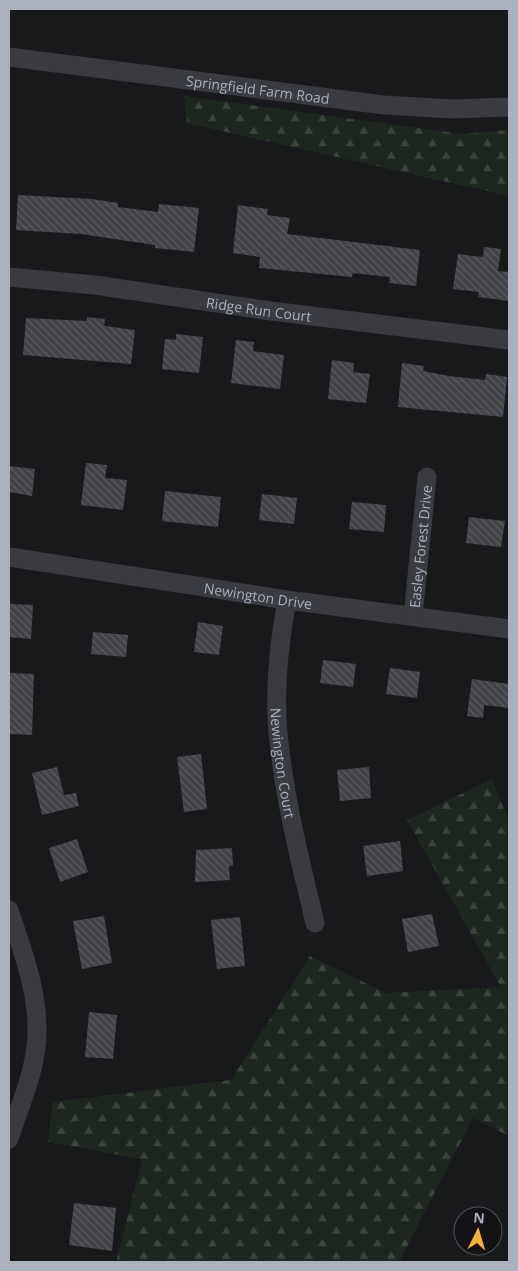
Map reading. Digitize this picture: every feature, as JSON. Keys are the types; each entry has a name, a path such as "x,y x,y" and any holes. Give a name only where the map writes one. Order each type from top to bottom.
{"street":[{"name":"Springfield Farm Road","path":"9,58 384,105 453,109 509,107"},
{"name":"Ridge Run Court","path":"9,277 95,285 271,311 509,340"},
{"name":"Easley Forest Drive","path":"413,616 427,477"},
{"name":"Newington Drive","path":"9,557 287,600 509,629"},
{"name":"Newington Court","path":"287,600 279,647 278,731 291,826 315,922"},
{"path":"9,910 35,998 38,1030 32,1068 9,1139"}],"green space":[{"path":"184,96 462,134 509,130 509,196 187,123"},
{"path":"492,779 509,822 509,1136 473,1118 399,1262 116,1262 142,1159 48,1142 53,1102 231,1080 310,956 386,993 501,987 407,820"}],"building":[{"path":"18,195 92,199 118,203 118,207 158,212 159,204 199,208 194,252 155,248 155,245 81,234 16,230"},
{"path":"238,205 268,209 267,215 290,218 287,234 420,250 416,286 389,283 390,277 353,273 352,277 259,268 260,257 233,253"},
{"path":"484,247 501,249 498,271 509,272 509,301 478,297 479,292 453,289 458,254 483,257"},
{"path":"87,317 105,319 104,326 135,330 131,364 23,355 26,318 87,321"},
{"path":"176,334 203,337 199,373 162,369 165,339 176,340"},
{"path":"236,340 254,342 253,351 284,355 280,389 231,383"},
{"path":"332,360 354,363 353,372 370,374 366,403 328,399"},
{"path":"402,363 424,366 423,371 449,376 485,380 486,374 507,377 503,417 398,407"},
{"path":"86,463 107,465 105,478 127,480 123,510 81,505"},
{"path":"9,466 35,469 32,496 9,492"},
{"path":"165,491 221,497 218,527 162,521"},
{"path":"262,494 297,498 294,524 259,520"},
{"path":"352,502 386,505 384,532 349,529"},
{"path":"469,517 505,521 501,547 466,543"},
{"path":"9,604 33,605 31,639 9,637"},
{"path":"198,622 223,626 219,655 194,652"},
{"path":"93,632 128,635 126,657 91,654"},
{"path":"323,660 356,664 353,687 320,683"},
{"path":"390,668 420,672 417,698 386,694"},
{"path":"9,673 34,674 32,735 9,734"},
{"path":"472,679 509,684 509,708 484,705 483,718 467,716"},
{"path":"201,754 207,809 184,812 177,757"},
{"path":"57,767 64,795 76,793 79,806 42,815 32,773"},
{"path":"369,767 371,798 340,801 337,770"},
{"path":"77,839 88,872 60,882 49,848"},
{"path":"400,841 403,871 367,876 363,846"},
{"path":"232,848 233,866 229,866 230,880 195,882 196,850"},
{"path":"432,914 439,946 408,952 402,919"},
{"path":"104,916 112,963 82,969 73,921"},
{"path":"240,917 245,966 217,969 211,920"},
{"path":"89,1012 117,1015 113,1059 85,1057"},
{"path":"74,1203 116,1208 112,1251 69,1245"}]}
